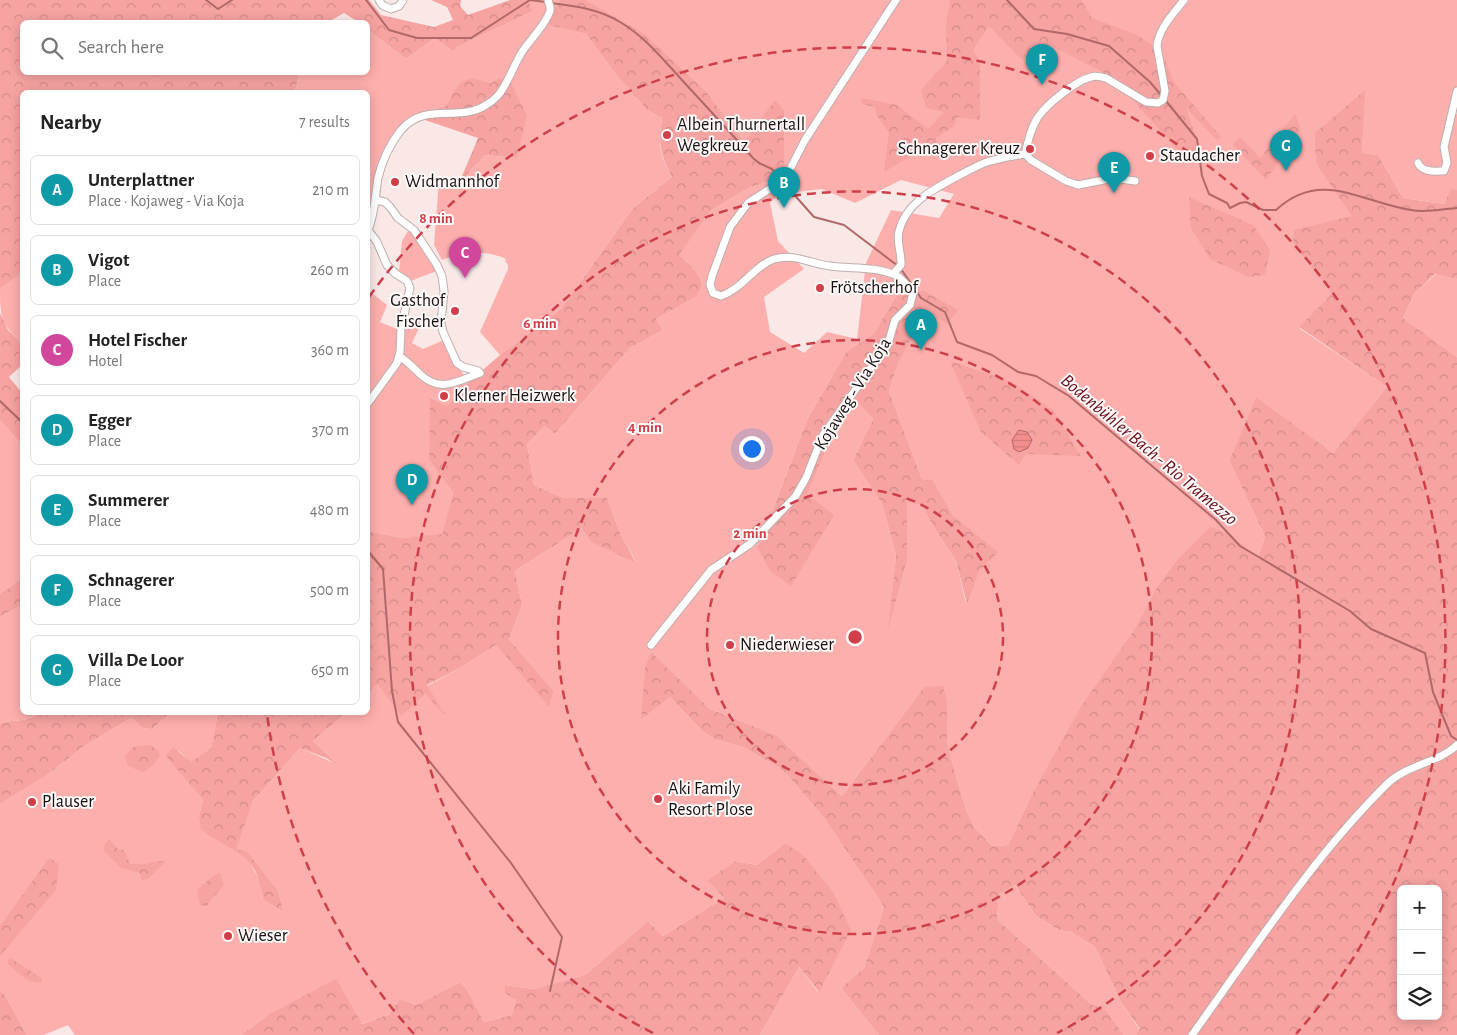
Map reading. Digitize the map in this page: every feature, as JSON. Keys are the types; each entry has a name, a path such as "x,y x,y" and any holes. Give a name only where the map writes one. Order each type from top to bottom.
{"street":[{"path":"379,0 382,5 391,9 399,6 402,0"},
{"path":"896,0 804,140 782,181 748,203 730,227 712,276 710,285 713,293 721,296 729,293 769,261 781,257 796,258 830,266 897,270 899,230 909,210 918,200 934,189 975,167 999,159 1025,154"},
{"path":"1025,154 1033,127 1040,115 1051,103 1069,89 1092,76 1106,78 1146,102 1158,103 1164,97 1157,46 1158,39 1161,31 1184,0"},
{"path":"370,222 376,200 378,179 383,162 393,141 416,117 428,114 470,112 485,106 499,95 521,54 547,16 549,3"},
{"path":"1418,163 1420,167 1426,170 1444,171 1447,163 1444,147 1457,91"},
{"path":"1025,154 1031,160 1066,181 1078,184 1114,178 1135,181"},
{"path":"376,200 384,202 398,218 414,230 437,265 444,286 443,332 457,363 480,373 454,383 437,384 427,380 399,356"},
{"path":"370,233 377,242 387,265 409,285 409,295 401,328 399,356 393,370 370,400"},
{"name":"Kojaweg - Via Koja","path":"651,645 711,570 750,544 795,497 806,478 823,435 888,344 894,320 910,305 913,293 897,270"},
{"path":"1192,1035 1278,913 1351,822 1399,774 1441,755 1457,745"}],"shaded area":[{"path":"528,0 560,0 545,24 586,34 613,71 647,110 662,118 660,135 662,155 672,177 633,208 561,309 500,355 480,332 508,269 506,259 490,254 474,253 442,260 434,245 439,180 459,183 485,155 517,158 495,81 491,83 474,78 456,87 447,105 410,121 383,162 370,215 370,90 295,90 299,75 370,75 370,32 406,59 435,38 452,51 533,11"},
{"path":"586,0 1457,0 1457,103 1454,114 1457,114 1457,190 1451,188 1444,204 1403,198 1378,155 1362,153 1364,91 1314,133 1316,164 1353,216 1293,243 1333,294 1299,328 1387,387 1333,453 1256,398 1229,461 1265,536 1258,560 1230,534 1176,561 1158,585 1132,633 1030,798 1008,845 992,846 975,828 966,810 947,742 947,701 924,687 842,796 776,735 710,709 651,653 641,718 670,697 703,732 715,739 743,747 783,770 824,818 884,907 864,968 841,988 879,1035 760,1035 799,967 818,992 785,843 757,865 735,861 707,880 724,898 663,936 648,921 585,975 533,989 505,985 516,1000 512,1015 484,1022 467,989 460,982 416,1005 400,999 389,1014 361,1024 268,1015 241,1035 75,1035 68,1025 44,1035 27,1035 5,995 0,990 0,804 46,776 83,747 131,718 143,728 152,729 169,715 218,715 211,748 191,763 179,751 167,756 203,800 199,816 235,849 253,801 300,748 339,765 313,741 344,715 370,715 370,691 378,684 425,694 444,713 427,686 496,645 549,706 554,691 509,639 522,605 515,571 582,528 636,562 620,533 607,498 564,498 534,485 527,444 545,426 555,434 630,348 663,330 656,319 696,297 687,262 678,255 710,211 750,187 784,177 784,110 775,101 744,141 705,90 648,37","holes":["901,180 954,194 939,218 891,210 866,263 857,339 827,332 804,353 770,332 764,297 804,269 778,241 770,203 779,194 822,189 855,203","896,296 958,311 926,309 898,364 889,391 922,479 933,480 953,515 997,552 979,572 966,603 956,561 922,506 907,500 907,561 889,627 896,555 882,504 853,460 873,419 859,404 839,418 806,494 758,548 808,418 846,352 874,333","248,859 278,891 284,912 263,900 260,881"]},
{"path":"408,231 413,234 437,271 410,281 399,272 402,241"},
{"path":"20,274 20,341 3,319 0,307 0,289"},
{"path":"1436,274 1457,279 1457,357 1403,318 1414,294"},
{"path":"370,292 387,305 380,322 402,331 406,317 420,320 420,326 412,343 423,349 444,340 455,363 469,382 447,406 431,397 429,460 453,493 442,535 402,538 370,531"},
{"path":"0,420 20,443 20,579 0,594"},
{"path":"1019,430 1027,432 1032,440 1028,448 1019,452 1014,449 1012,440"},
{"path":"20,606 20,715 36,715 29,719 0,724 0,617"},
{"path":"1015,885 1036,916 1059,930 1071,932 1095,947 1121,1002 1140,1030 1136,1035 1124,1035 1106,1010 1091,1004 997,919 999,894"}],"green space":[{"path":"0,0 369,0 381,15 434,27 453,20 447,7 431,0 461,0 460,6 468,15 510,0 528,0 533,11 452,51 435,38 406,59 370,32 370,20 355,20 344,13 332,20 20,20 20,75 299,75 295,90 20,90 20,274 0,289"},
{"path":"560,0 586,0 646,35 705,90 744,141 775,100 784,110 784,177 750,187 710,211 679,255 695,272 702,284 696,297 656,319 663,330 630,348 555,434 545,426 527,444 534,485 564,498 607,498 620,533 636,563 590,541 582,528 515,571 522,605 509,639 554,691 549,707 496,645 460,668 427,685 446,716 425,694 401,716 378,684 370,691 370,531 402,538 442,534 453,493 429,460 430,397 447,406 469,382 500,355 561,309 633,208 672,177 661,149 662,118 647,110 613,71 586,34 544,24"},
{"path":"950,0 1081,0 1092,18 1137,35 1161,51 1174,82 1221,137 1217,140 1186,108 1205,163 1194,162 1176,148 1112,77 1050,45 1022,60 989,26 973,50 980,62 980,120 957,117 954,126 936,138 941,158 919,151 884,172 889,133 876,114 875,107 862,104 861,98 897,105 928,129 944,112 926,108 921,90 947,61 946,26"},
{"path":"474,78 491,83 499,78 511,83 527,116 517,158 485,155 459,183 478,138 416,117 447,105 459,84"},
{"path":"1365,90 1362,153 1378,155 1403,198 1444,204 1451,188 1457,190 1457,279 1435,274 1414,294 1403,318 1457,357 1457,1035 1136,1035 1140,1029 1121,1002 1095,947 1071,932 1059,930 1036,916 1015,885 999,894 997,919 1091,1004 1106,1010 1124,1035 879,1035 841,988 864,968 884,907 824,818 783,770 743,747 715,739 703,732 670,697 641,719 645,668 651,652 710,709 776,735 842,796 924,687 943,686 947,701 947,742 966,810 975,828 992,846 1008,845 1030,798 1082,705 1132,633 1158,585 1176,561 1210,527 1230,534 1258,559 1265,536 1229,461 1256,397 1333,453 1387,387 1299,327 1332,294 1293,243 1294,230 1352,216 1316,164 1314,133"},
{"path":"1295,114 1301,129 1266,180 1233,145 1240,137 1260,158"},
{"path":"1189,197 1253,225 1270,250 1265,275 1249,277 1210,259 1191,228"},
{"path":"924,291 958,310 947,324 926,310 898,364 889,391 922,479 933,480 953,515 998,552 979,572 967,604 956,561 922,506 907,501 907,561 888,631 896,555 882,504 853,460 873,419 859,404 839,418 807,494 834,515 791,586 770,571 758,548 808,418 846,352 874,333 896,296"},
{"path":"0,313 8,330 20,341 20,367 9,377 20,391 20,443 0,420"},
{"path":"950,361 1012,382 1053,410 1081,456 1026,454 1019,465 981,432"},
{"path":"20,579 20,606 0,617 0,594"},
{"path":"169,715 152,729 143,728 131,718 83,747 46,776 0,804 0,724 29,719 34,716"},
{"path":"218,715 344,715 313,741 341,767 326,758 300,748 253,801 236,849 247,852 278,891 284,912 263,900 260,884 249,862 201,829 199,816 203,800 166,756 173,747 191,762 211,748"},
{"path":"150,745 159,751 160,756 152,766 143,772 128,766 125,756 133,747"},
{"path":"109,839 119,850 124,850 130,864 145,864 165,860 164,863 150,877 142,881 140,873 121,868 104,851 105,844"},
{"path":"785,843 803,855 833,892 851,930 819,992 799,967 760,1035 241,1035 268,1015 336,979 362,1024 389,1014 400,999 416,1005 460,982 467,989 484,1022 512,1015 516,1000 505,993 505,985 533,989 585,975 648,921 663,936 724,898 707,880 735,861 757,865"},
{"path":"49,858 59,864 56,890 0,956 0,926"},
{"path":"220,873 224,884 207,906 200,905 197,890 213,876"},
{"path":"11,958 42,979 42,982 33,982 19,974 8,964 8,960"},
{"path":"0,990 5,995 27,1035 0,1035"}],"waterway":[{"name":"Bodenbühler Bach - Rio Tramezzo","path":"206,0 218,9 232,0"},
{"name":"Bodenbühler Bach - Rio Tramezzo","path":"366,0 389,30 417,38 471,38 530,0 546,2"},
{"path":"1007,0 1034,29 1067,34 1109,46 1150,82 1161,95"},
{"name":"Bodenbühler Bach - Rio Tramezzo","path":"551,3 578,7 604,14 637,34 660,55 753,158 772,169 780,179"},
{"path":"1166,101 1197,139 1202,176 1209,194 1227,203 1230,208 1246,202 1263,210 1276,210 1293,198 1309,192 1325,190 1342,192 1416,211 1457,208"},
{"name":"Bodenbühler Bach - Rio Tramezzo","path":"783,182 814,217 844,225 898,266"},
{"name":"Bodenbühler Bach - Rio Tramezzo","path":"901,269 921,298 945,312 957,342 992,355 1018,372 1036,376 1069,396 1216,520 1240,546 1350,611 1371,629 1425,653 1433,692 1451,736 1457,740"},
{"path":"0,401 20,420"},
{"path":"370,553 383,569 392,691 398,722 511,863 562,937 550,991"}],"place":[{"name":"Schnagerer","path":"1042,85"},
{"name":"Albein Thurnertall Wegkreuz","path":"667,135"},
{"name":"Schnagerer Kreuz","path":"1030,149"},
{"name":"Staudacher","path":"1150,156"},
{"name":"Villa De Loor","path":"1286,171"},
{"name":"Widmannhof","path":"395,182"},
{"name":"Summerer","path":"1114,193"},
{"name":"Vigot","path":"784,208"},
{"name":"Hotel Fischer","path":"465,278"},
{"name":"Frötscherhof","path":"820,288"},
{"name":"Gasthof Fischer","path":"455,311"},
{"name":"Unterplattner","path":"921,350"},
{"name":"Klerner Heizwerk","path":"444,396"},
{"name":"Egger","path":"412,505"},
{"name":"Niederwieser","path":"730,645"},
{"name":"Aki Family Resort Plose","path":"658,799"},
{"name":"Plauser","path":"32,802"},
{"name":"Wieser","path":"228,936"}]}
